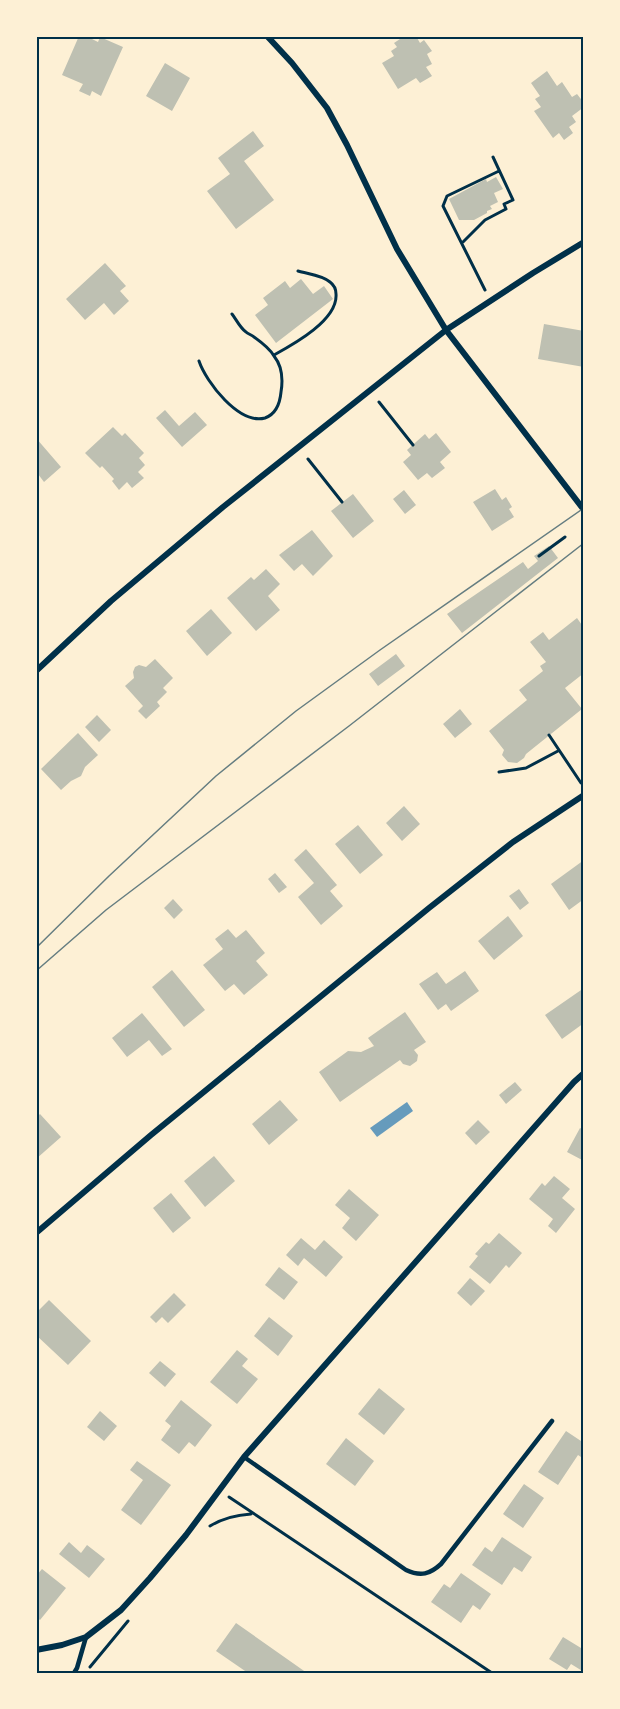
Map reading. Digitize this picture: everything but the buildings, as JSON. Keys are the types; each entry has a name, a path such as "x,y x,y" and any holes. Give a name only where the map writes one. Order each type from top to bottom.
{"street":[{"path":"267,36 298,70 327,108 347,144 397,249 446,330 584,510"},
{"path":"36,671 105,607 223,507 446,330 584,242"},
{"path":"36,1233 420,915 513,842 584,795"},
{"path":"36,1650 86,1637 121,1611 186,1535 244,1456 584,1073"}],"lane":[{"path":"244,1456 406,1570 419,1575 427,1574 441,1564 552,1421"},
{"path":"74,1673 86,1637"}],"path":[{"path":"462,243 485,220 507,209 504,204 513,200 493,157"},
{"path":"485,290 443,206 447,196 499,171"},
{"path":"274,355 299,340 323,321 336,301 336,292 330,282 298,271"},
{"path":"199,361 213,385 233,408 253,419 270,416 276,410 280,400 282,376 274,355 246,332 232,314"},
{"path":"379,402 413,445"},
{"path":"308,459 342,502"},
{"path":"539,555 565,537"},
{"path":"549,735 581,783"},
{"path":"499,772 526,768 558,751"},
{"path":"227,1496 492,1673"},
{"path":"210,1526 230,1516 253,1514"}],"water":[{"path":"407,1102 413,1111 377,1137 370,1128"}],"tram line":[{"path":"36,948 216,776 296,711 584,508"},
{"path":"36,971 106,910 349,726 584,543"}]}
